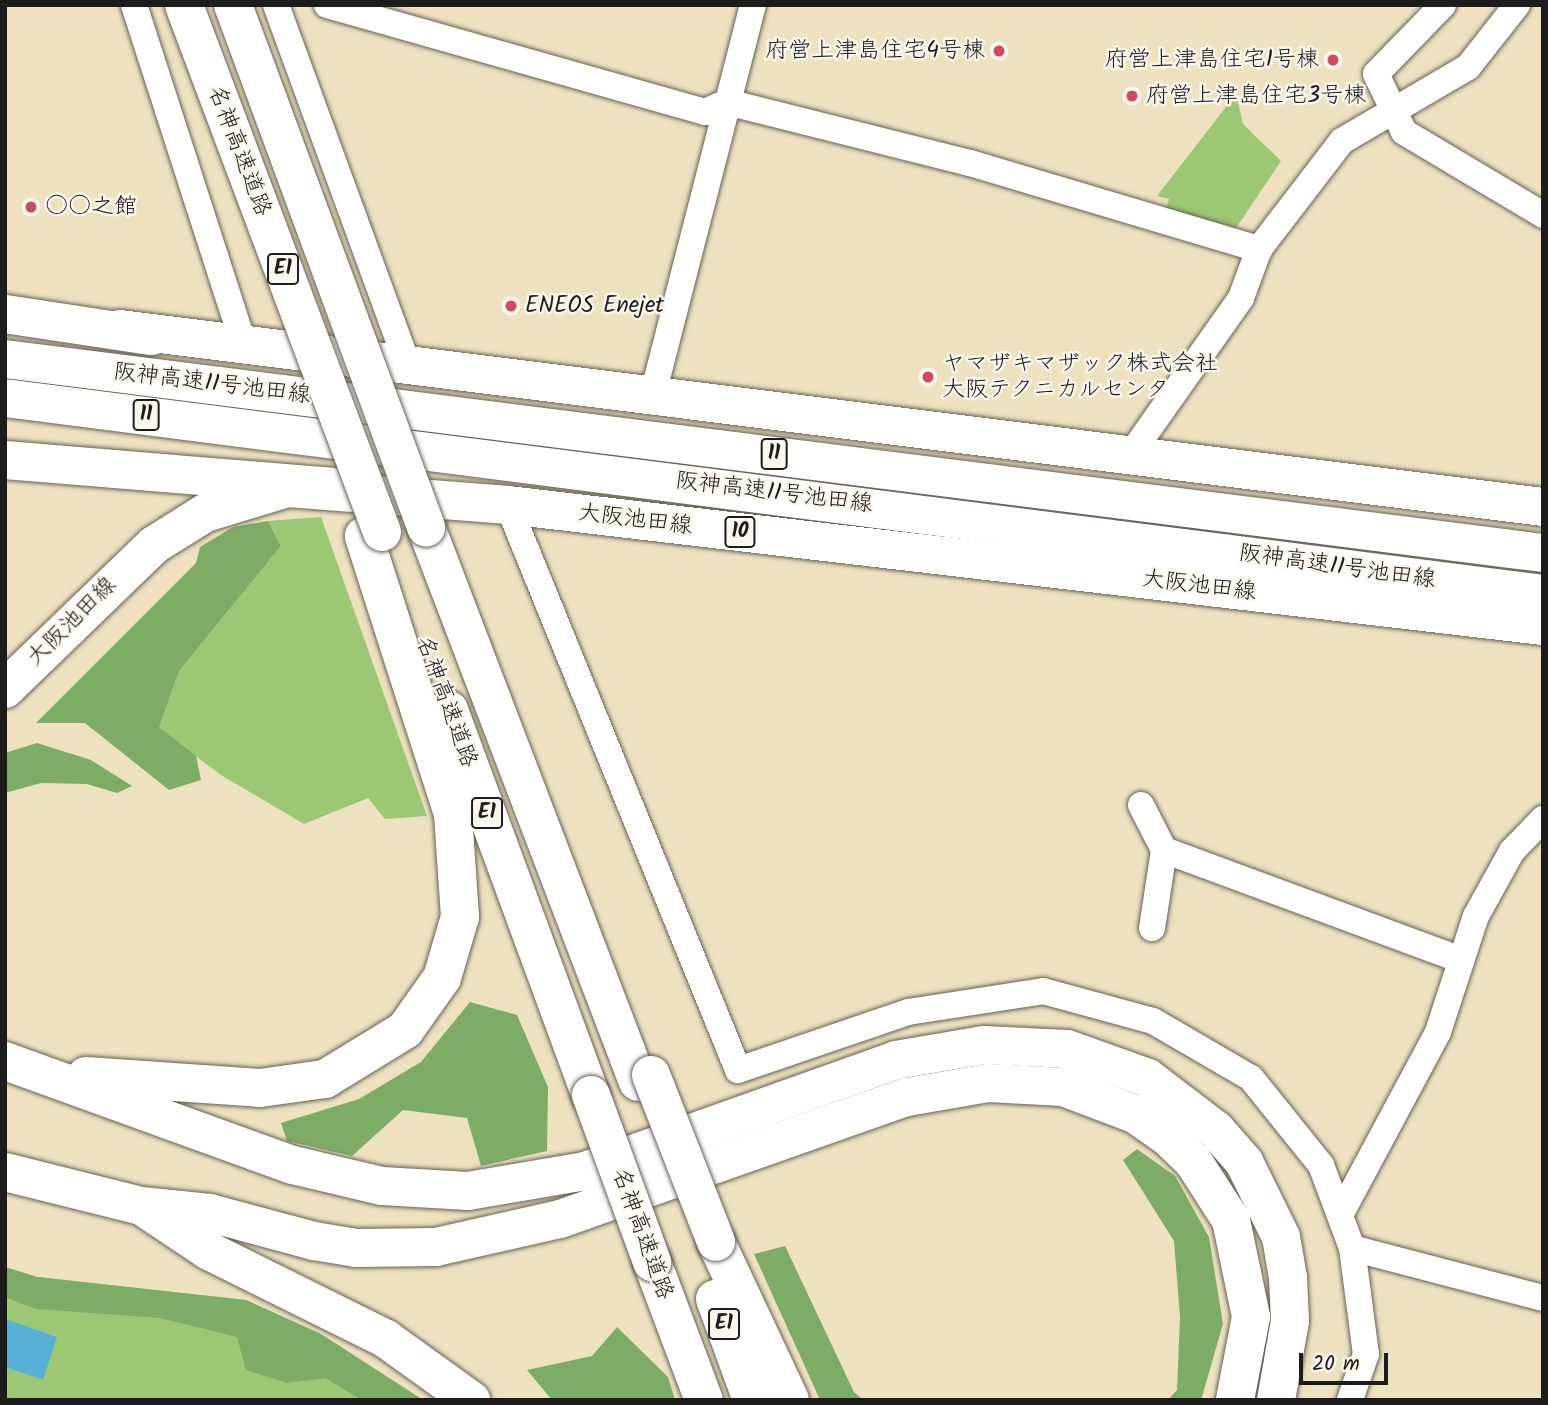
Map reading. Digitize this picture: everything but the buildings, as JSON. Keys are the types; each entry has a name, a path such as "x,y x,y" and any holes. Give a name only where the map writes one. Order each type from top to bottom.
{"main road":[{"name":"名神高速道路","path":"182,5 373,534 591,1095 704,1400"},
{"name":"名神高速道路","path":"233,5 518,768 645,1079 706,1245 752,1400"},
{"path":"5,304 150,336"},
{"path":"5,314 245,348 1131,454 1543,507"},
{"name":"阪神高速11号池田線","path":"9,359 1543,553"},
{"name":"阪神高速11号池田線","path":"5,398 1543,594"},
{"path":"5,425 286,432"},
{"path":"5,460 334,487"},
{"path":"5,479 132,471"},
{"name":"大阪池田線","path":"5,689 122,573 181,527 261,492 334,487 1543,626"},
{"path":"20,1066 218,1087 294,1085 354,1067 405,1030 426,1005 442,978 460,918 460,853 438,755 373,534"},
{"path":"20,1066 293,1165 382,1186 468,1191 585,1171 896,1060 985,1045 1067,1049 1148,1078 1200,1116 1244,1162 1281,1237 1288,1278 1290,1321 1276,1400"},
{"path":"5,1172 141,1206 210,1213 356,1248 436,1247 560,1219 907,1097 988,1083 1063,1087 1124,1109 1167,1136 1193,1161 1231,1220 1251,1317 1235,1400"},
{"path":"141,1206 209,1251 386,1339 471,1400"},
{"path":"706,1245 790,1400"}],"street":[{"path":"134,5 245,348"},
{"path":"276,5 409,368"},
{"path":"327,5 705,111 727,102 970,163 1259,249"},
{"path":"652,398 753,5"},
{"path":"1443,5 1376,74 1404,132 1543,215"},
{"path":"1131,454 1241,298 1259,249 1342,141 1393,106 1468,66 1517,5"},
{"path":"508,505 738,1070 908,1012 1043,991 1153,1021 1251,1078 1321,1166 1352,1248 1366,1354 1350,1400"},
{"path":"1141,805 1164,850 1152,928"},
{"path":"1340,1215 1438,1032 1476,916 1512,851 1543,819"},
{"path":"1164,850 1461,960"},
{"path":"1352,1248 1543,1297"}],"green space":[{"path":"1236,94 1243,124 1281,161 1234,231 1166,209 1169,199 1157,196"},
{"path":"321,517 427,816 385,819 368,798 304,824 221,775 158,728 179,671 281,546 268,521"},
{"path":"268,521 281,546 179,671 159,727 196,756 201,780 169,790 85,723 36,723 196,563 200,547 233,527"},
{"path":"37,743 91,760 132,786 117,793 87,784 41,783 5,793 5,753"},
{"path":"470,1002 517,1015 548,1087 547,1151 481,1166 467,1118 403,1110 352,1156 287,1141 281,1123 359,1099 421,1062"},
{"path":"1137,1149 1175,1176 1209,1237 1223,1324 1201,1400 1168,1400 1177,1390 1180,1317 1174,1241 1123,1160"},
{"path":"785,1246 854,1392 863,1400 820,1400 754,1254"},
{"path":"5,1267 37,1277 246,1300 321,1334 423,1400 5,1400"},
{"path":"5,1267 37,1277 246,1300 321,1334 423,1400 362,1400 325,1378 287,1383 246,1370 237,1337 160,1318 36,1309 5,1297"},
{"path":"617,1327 668,1377 675,1400 552,1400 527,1370 592,1356"}],"water":[{"path":"5,1319 57,1337 43,1380 5,1367"}],"place":[{"name":"府営上津島住宅4号棟","path":"999,51"},
{"name":"府営上津島住宅1号棟","path":"1333,60"},
{"name":"府営上津島住宅3号棟","path":"1132,96"},
{"name":"○○之館","path":"31,207"},
{"name":"ENEOS Enejet","path":"511,306"},
{"name":"ヤマザキマザック株式会社 大阪テクニカルセンタ","path":"928,377"}]}
